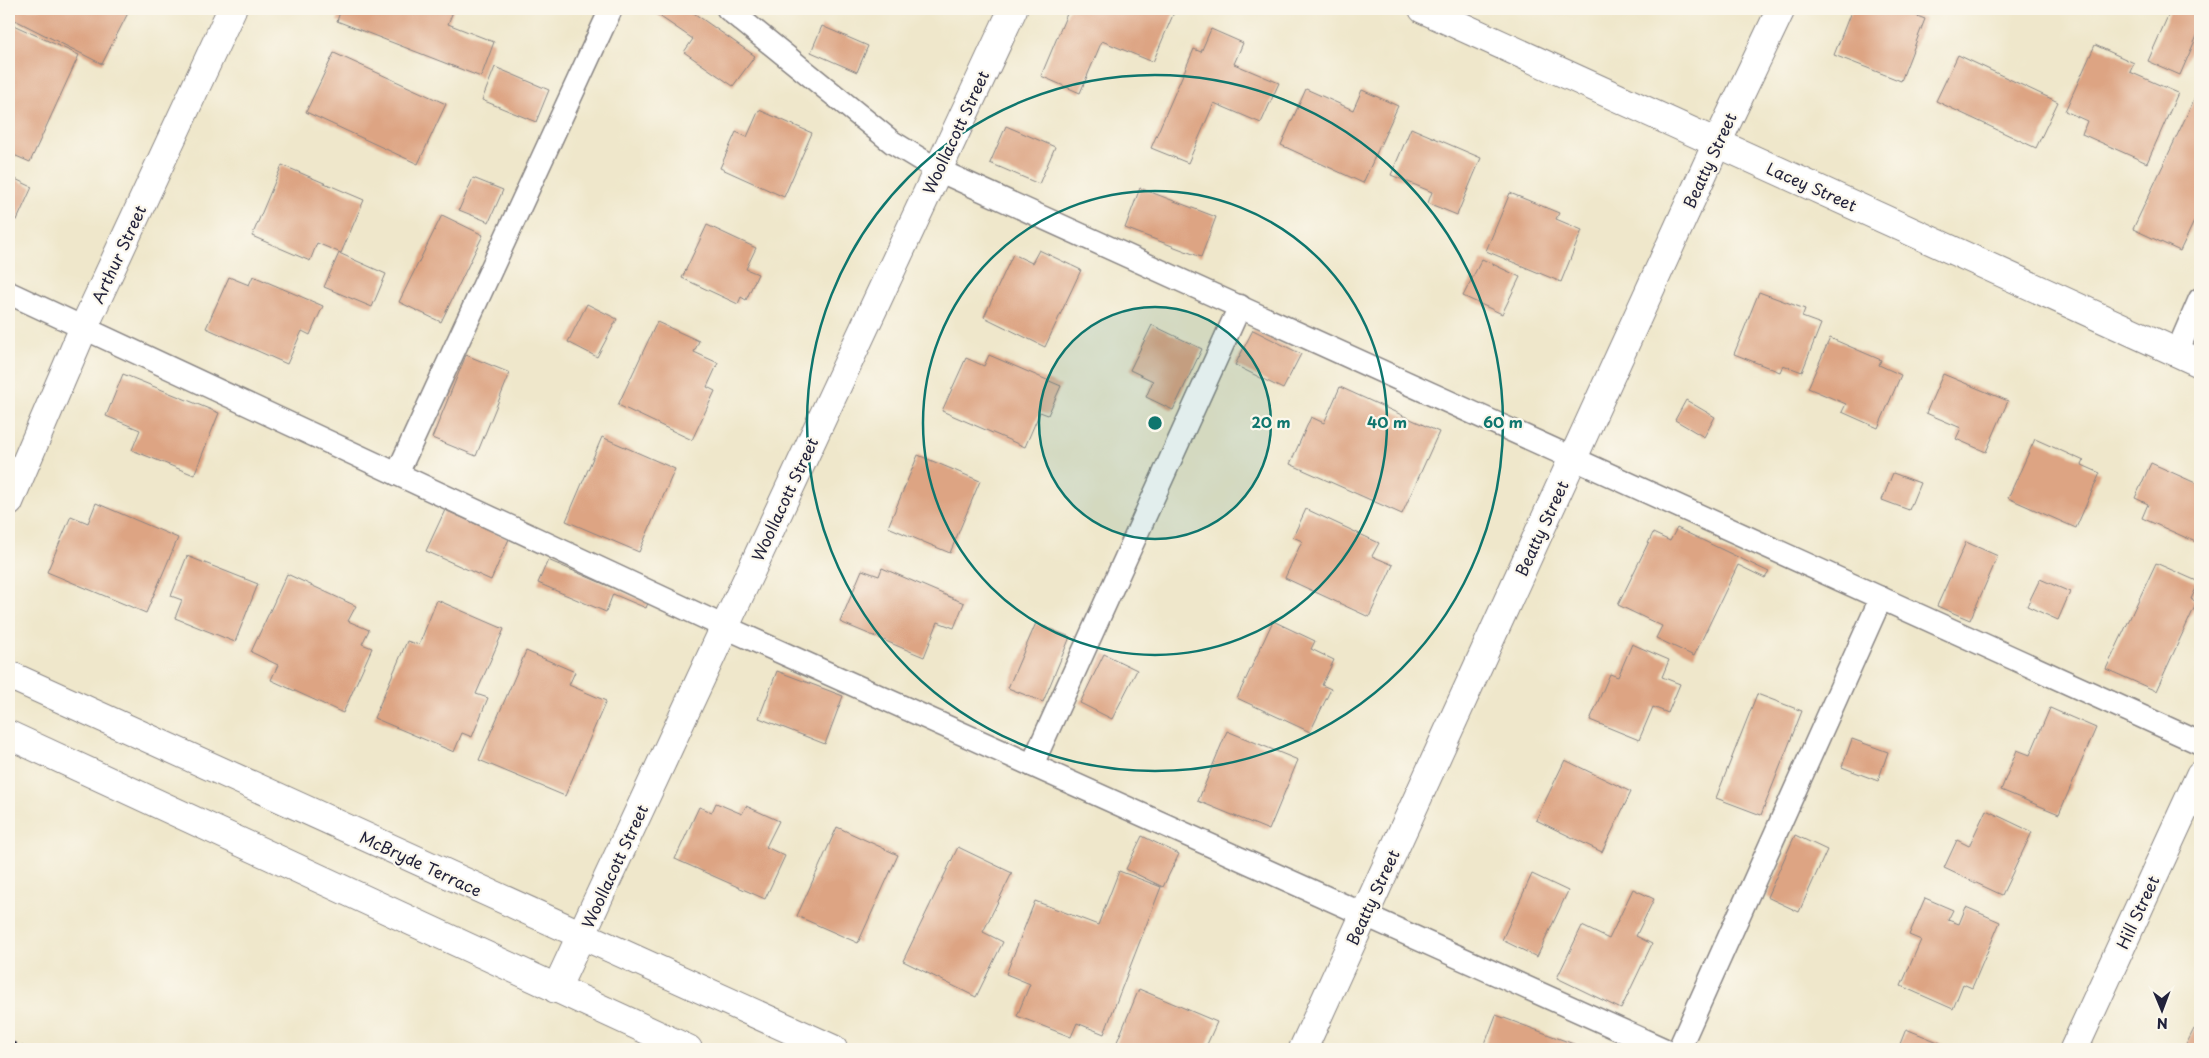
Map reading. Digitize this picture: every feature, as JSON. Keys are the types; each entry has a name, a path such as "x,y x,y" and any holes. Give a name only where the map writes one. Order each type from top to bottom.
{"street":[{"name":"Arthur Street","path":"9,502 84,327 232,9"},
{"name":"Woollacott Street","path":"556,989 1012,9"},
{"name":"Lacey Street","path":"1423,9 2188,357"},
{"name":"Beatty Street","path":"1303,1049 1717,142 1781,9"},
{"name":"McBryde Terrace","path":"9,675 833,1049"},
{"path":"9,735 688,1049"},
{"name":"Hill Street","path":"2074,1049 2200,775"}],"lane":[{"path":"397,474 611,9"},
{"path":"728,9 892,142 938,170 2200,742"},
{"path":"9,292 724,627 1663,1049"},
{"path":"2188,357 2200,299"},
{"path":"1032,765 1240,306"},
{"path":"1679,1049 1882,598"}],"building":[{"path":"9,9 130,9 102,64 9,17"},
{"path":"341,9 454,9 448,24 494,42 481,77 337,21"},
{"path":"649,9 688,9 755,56 733,86 684,52 693,39"},
{"path":"1069,9 1175,10 1153,62 1102,41 1080,93 1041,76"},
{"path":"1852,9 1899,9 1925,19 1901,81 1834,55"},
{"path":"2171,9 2200,9 2200,29 2180,75 2148,61"},
{"path":"9,23 79,55 30,162 9,153"},
{"path":"822,26 868,46 857,72 811,52"},
{"path":"1211,29 1243,43 1234,64 1279,83 1261,123 1214,103 1188,163 1151,148 1194,49 1201,52"},
{"path":"2095,45 2134,63 2130,72 2178,93 2147,163 2082,134 2087,121 2065,111"},
{"path":"334,53 446,104 418,164 306,112"},
{"path":"1958,55 2058,102 2036,148 1936,101"},
{"path":"495,67 549,90 536,122 482,100"},
{"path":"2200,87 2200,209 2180,251 2133,229"},
{"path":"1306,89 1353,110 1362,90 1398,106 1363,183 1281,145"},
{"path":"759,110 812,133 784,197 720,168 736,132 747,137"},
{"path":"1006,126 1055,147 1039,184 990,163"},
{"path":"1411,128 1481,158 1457,215 1428,203 1432,192 1391,175"},
{"path":"282,165 364,200 341,253 317,243 310,261 252,236"},
{"path":"9,176 32,187 17,220 9,217"},
{"path":"473,178 503,190 489,222 459,210"},
{"path":"1140,188 1216,217 1201,257 1125,228"},
{"path":"1510,193 1559,213 1556,219 1582,230 1561,282 1486,251"},
{"path":"442,215 483,235 441,322 399,302"},
{"path":"707,225 756,248 746,269 758,274 746,300 741,297 738,304 682,278"},
{"path":"1039,250 1081,270 1045,347 984,317 1013,254 1032,263"},
{"path":"339,253 386,274 372,307 324,287"},
{"path":"1482,259 1520,277 1502,314 1463,296"},
{"path":"253,276 323,306 310,335 302,331 287,364 206,328 229,277 249,285"},
{"path":"1759,292 1805,309 1802,317 1821,324 1802,372 1783,365 1780,372 1734,354"},
{"path":"587,304 617,319 597,357 568,342"},
{"path":"657,322 699,341 694,352 718,363 707,387 715,391 692,440 618,405"},
{"path":"1152,325 1202,349 1173,410 1146,397 1153,381 1130,370"},
{"path":"1253,330 1301,354 1283,389 1235,365"},
{"path":"1830,338 1881,360 1879,365 1901,375 1878,428 1842,412 1846,404 1808,388"},
{"path":"466,355 510,373 476,456 432,438"},
{"path":"989,355 1061,386 1048,415 1040,412 1025,447 942,411 966,358 984,366"},
{"path":"123,374 219,413 194,475 132,450 140,430 106,416"},
{"path":"1943,374 2008,401 1986,452 1956,439 1961,428 1926,413"},
{"path":"1340,387 1439,432 1402,514 1290,464 1311,417 1324,423"},
{"path":"1686,400 1715,417 1704,437 1675,420"},
{"path":"602,437 675,469 639,552 566,521"},
{"path":"2035,439 2084,461 2082,465 2100,473 2076,528 2008,498"},
{"path":"918,455 980,481 950,553 888,527"},
{"path":"2151,463 2200,485 2200,544 2142,518 2148,504 2135,498"},
{"path":"1893,473 1920,483 1909,510 1882,500"},
{"path":"96,503 178,538 146,613 47,572 71,516 88,523"},
{"path":"1306,509 1379,543 1372,556 1393,565 1369,617 1285,578 1302,541 1293,537"},
{"path":"445,510 509,539 491,580 426,551"},
{"path":"1677,528 1769,572 1765,578 1738,565 1694,656 1656,638 1662,626 1618,605 1653,533 1670,541"},
{"path":"1966,542 1998,556 1970,620 1937,606"},
{"path":"187,556 258,584 235,642 175,618 182,600 171,596"},
{"path":"548,560 648,603 646,608 613,594 606,612 538,583"},
{"path":"2156,563 2199,582 2191,599 2197,602 2156,691 2106,669"},
{"path":"882,568 964,603 954,628 938,622 924,657 840,622 862,570 879,576"},
{"path":"287,574 356,606 348,621 369,630 362,644 372,648 343,713 271,680 278,665 251,652"},
{"path":"2040,579 2070,592 2058,620 2027,606"},
{"path":"437,600 504,629 476,694 488,698 472,737 462,733 454,752 374,718 407,641 419,645"},
{"path":"1273,621 1315,641 1311,649 1334,660 1322,685 1331,689 1310,732 1237,698"},
{"path":"1036,623 1070,637 1043,702 1008,688"},
{"path":"1632,644 1669,660 1662,677 1680,684 1668,713 1653,707 1639,740 1590,720 1610,674 1618,677"},
{"path":"526,651 575,672 569,685 606,701 565,796 479,760"},
{"path":"1104,654 1137,670 1112,719 1080,703"},
{"path":"777,671 843,696 825,744 759,718"},
{"path":"1757,694 1802,711 1761,815 1716,798"},
{"path":"2050,708 2096,728 2059,814 2001,790 2017,750 2030,755"},
{"path":"1227,731 1298,760 1269,830 1198,801"},
{"path":"1852,739 1888,752 1878,781 1842,767"},
{"path":"1565,760 1631,792 1602,852 1536,820"},
{"path":"716,803 742,814 746,806 779,821 766,847 785,856 765,899 675,859 699,807 712,812"},
{"path":"1986,810 2032,832 2002,895 1944,868 1957,840 1969,846"},
{"path":"837,827 898,855 858,943 797,916"},
{"path":"1795,835 1827,850 1799,912 1767,897"},
{"path":"1142,836 1179,854 1163,887 1126,869"},
{"path":"958,847 1012,873 983,932 1003,942 976,997 903,961"},
{"path":"1119,871 1161,887 1104,1034 1077,1023 1071,1037 1017,1016 1030,984 1006,974 1035,901 1098,925"},
{"path":"1532,874 1568,891 1537,957 1502,940"},
{"path":"1633,889 1654,899 1636,936 1652,944 1621,1009 1557,978 1582,926 1609,939"},
{"path":"1925,898 1953,910 1948,920 1959,924 1966,907 2000,922 1972,988 1963,984 1953,1009 1901,986 1921,940 1909,935"},
{"path":"1139,989 1217,1022 1205,1049 1114,1049"},
{"path":"1496,1015 1587,1049 1483,1049"},
{"path":"1906,1029 1955,1049 1898,1049"},
{"path":"2194,1029 2200,1032 2200,1049 2184,1049"}],"railway":[{"path":"9,1042 25,1049"}]}
